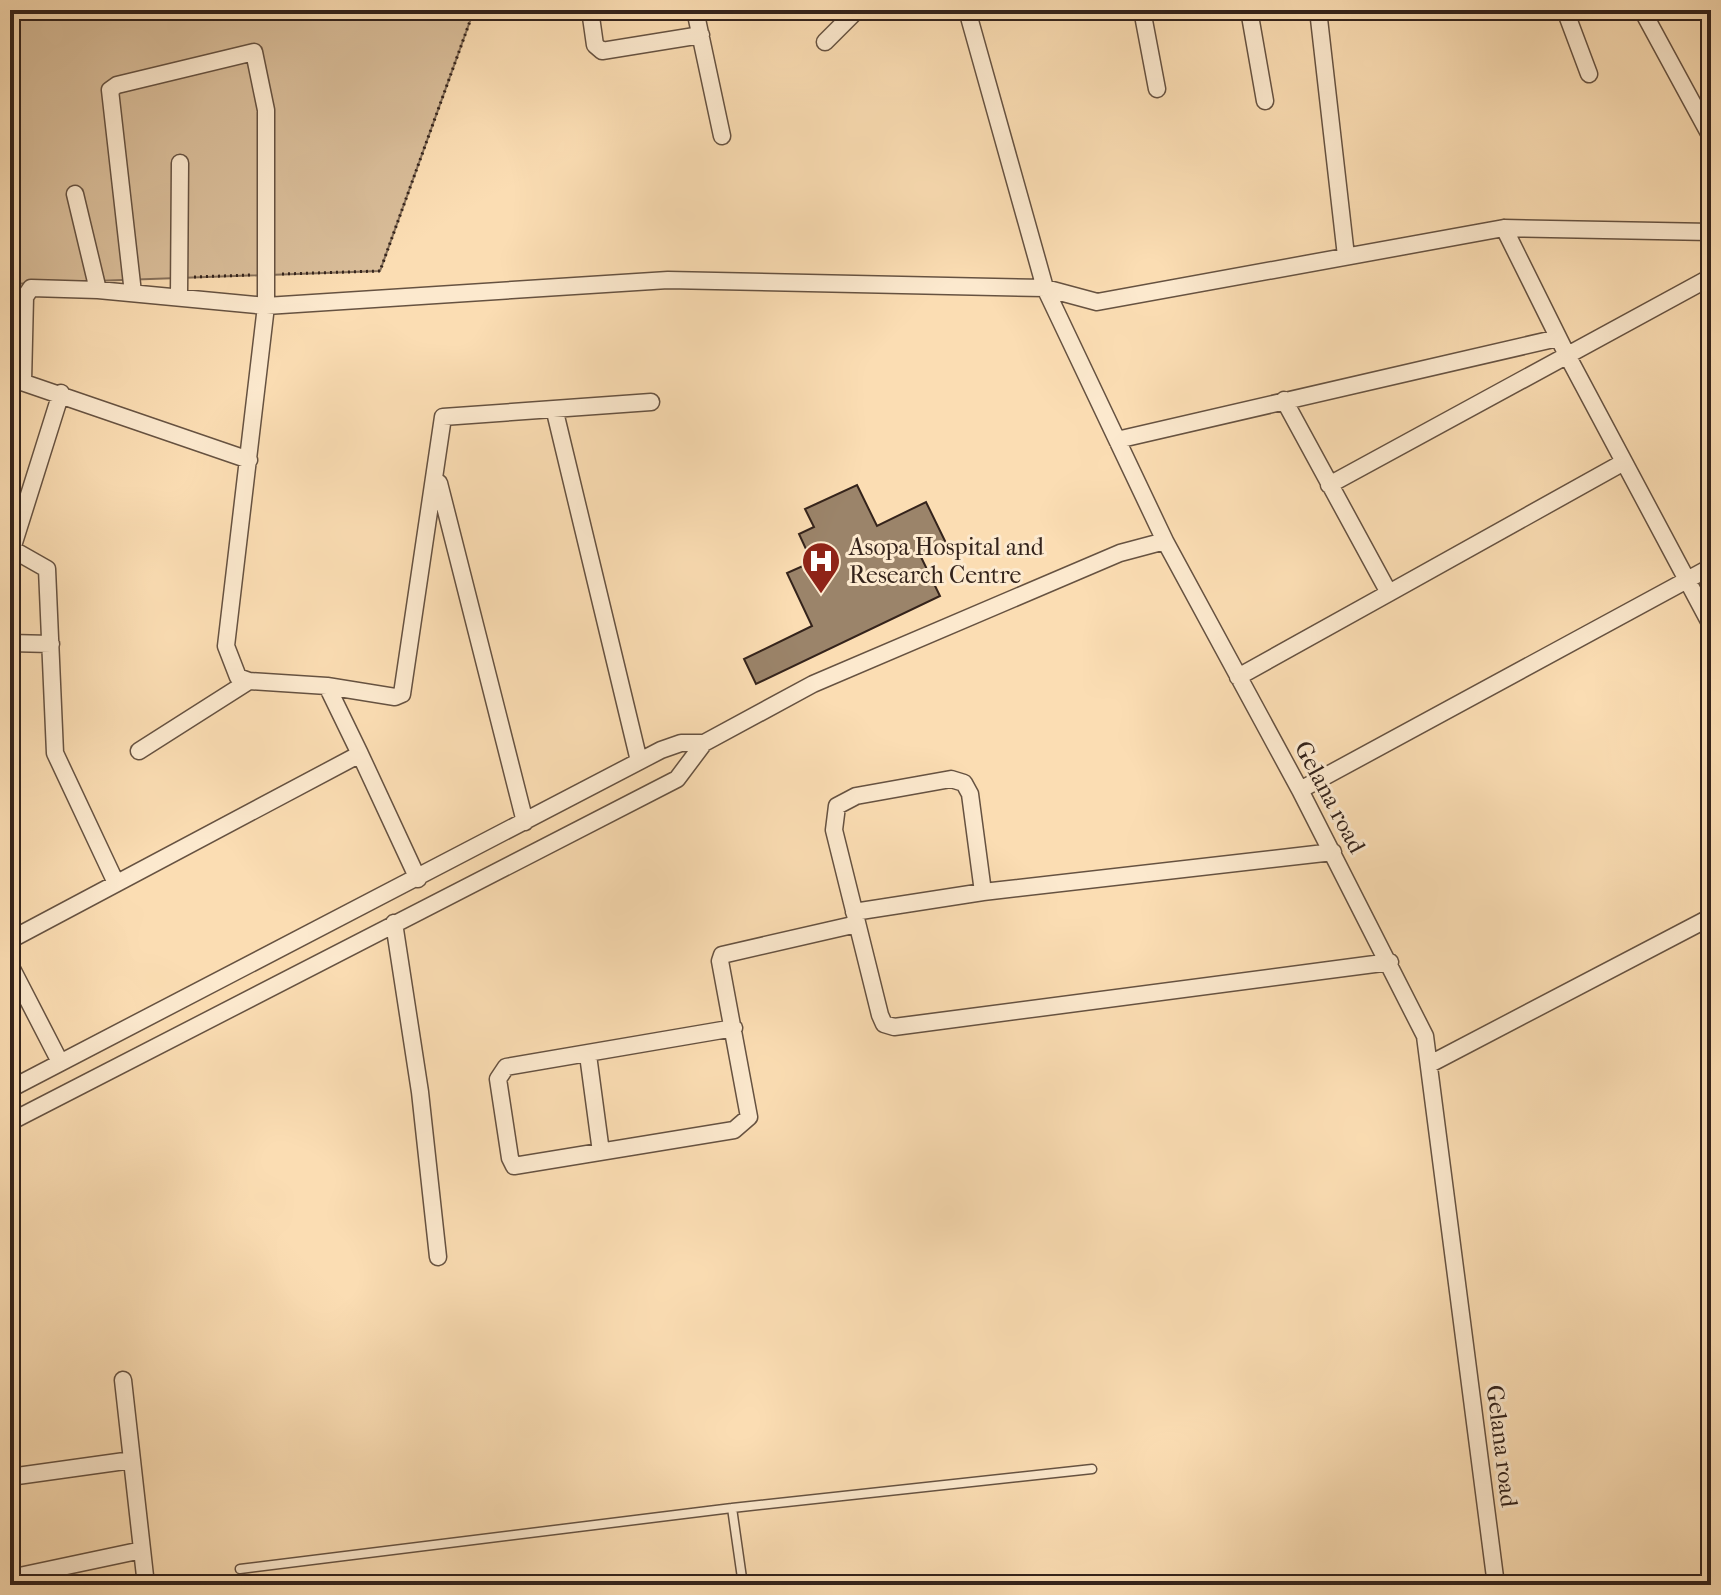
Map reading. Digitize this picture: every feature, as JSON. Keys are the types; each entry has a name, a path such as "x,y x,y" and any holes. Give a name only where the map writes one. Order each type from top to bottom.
{"street":[{"path":"590,10 595,45 602,51 701,35"},
{"path":"695,10 722,136"},
{"path":"825,42 857,10"},
{"name":"Gelana road","path":"967,10 1045,288 1165,541 1419,1018 1430,1064 1496,1585"},
{"path":"1142,10 1157,89"},
{"path":"1249,10 1265,101"},
{"path":"1318,10 1346,256"},
{"path":"1565,10 1589,74"},
{"path":"1642,10 1711,137"},
{"path":"133,293 110,90 117,85 254,52 266,110 266,306 226,646 238,677 249,681 327,686 395,697 402,694 437,474 439,422 443,417 555,412 651,402"},
{"path":"179,296 180,163"},
{"path":"75,194 98,290"},
{"path":"1504,228 1562,346 1711,625"},
{"path":"249,460 16,380 26,293 31,288 98,290 266,306 668,280 1045,288 1079,300 1115,301 1504,228 1711,232"},
{"path":"1329,485 1562,346 1711,277"},
{"path":"1117,440 1284,400 1562,346"},
{"path":"61,393 11,549 47,569 55,753 116,883"},
{"path":"1284,400 1389,593"},
{"path":"555,412 639,761"},
{"path":"1238,677 1624,462"},
{"path":"437,474 525,822"},
{"path":"704,743 681,743 639,761 418,879 60,1062 10,1092 16,1118 677,779 704,743 813,684 1120,553 1165,541"},
{"path":"1300,790 1711,567"},
{"path":"10,643 51,644"},
{"path":"139,751 236,693 249,681"},
{"path":"327,686 418,879"},
{"path":"10,940 360,754"},
{"path":"983,892 970,794 964,783 951,779 856,796 837,806 834,830 880,1015 884,1024 894,1027 1390,962"},
{"path":"734,1028 506,1067 498,1079 510,1158 514,1166 743,1125 749,1117 734,1028 720,961 722,955 856,918 983,892 1333,852"},
{"path":"1430,1064 1711,917"},
{"path":"394,923 420,1092 438,1257"},
{"path":"10,965 60,1062"},
{"path":"588,1055 601,1152"},
{"path":"123,1380 146,1585"},
{"path":"10,1477 132,1460"},
{"path":"10,1578 142,1550"}],"lane":[{"path":"240,1569 732,1508 1092,1469"},
{"path":"732,1508 743,1585"}],"path":[{"path":"272,274 380,271 474,10"},
{"path":"180,278 257,275"}],"shaded area":[{"path":"10,10 474,10 380,271 10,284"}],"building":[{"path":"857,485 877,526 926,502 946,543 920,555 940,596 756,684 744,659 812,626 787,573 812,562 799,534 814,527 805,509"}],"place":[{"name":"Asopa Hospital and Research Centre","path":"821,595"}]}
